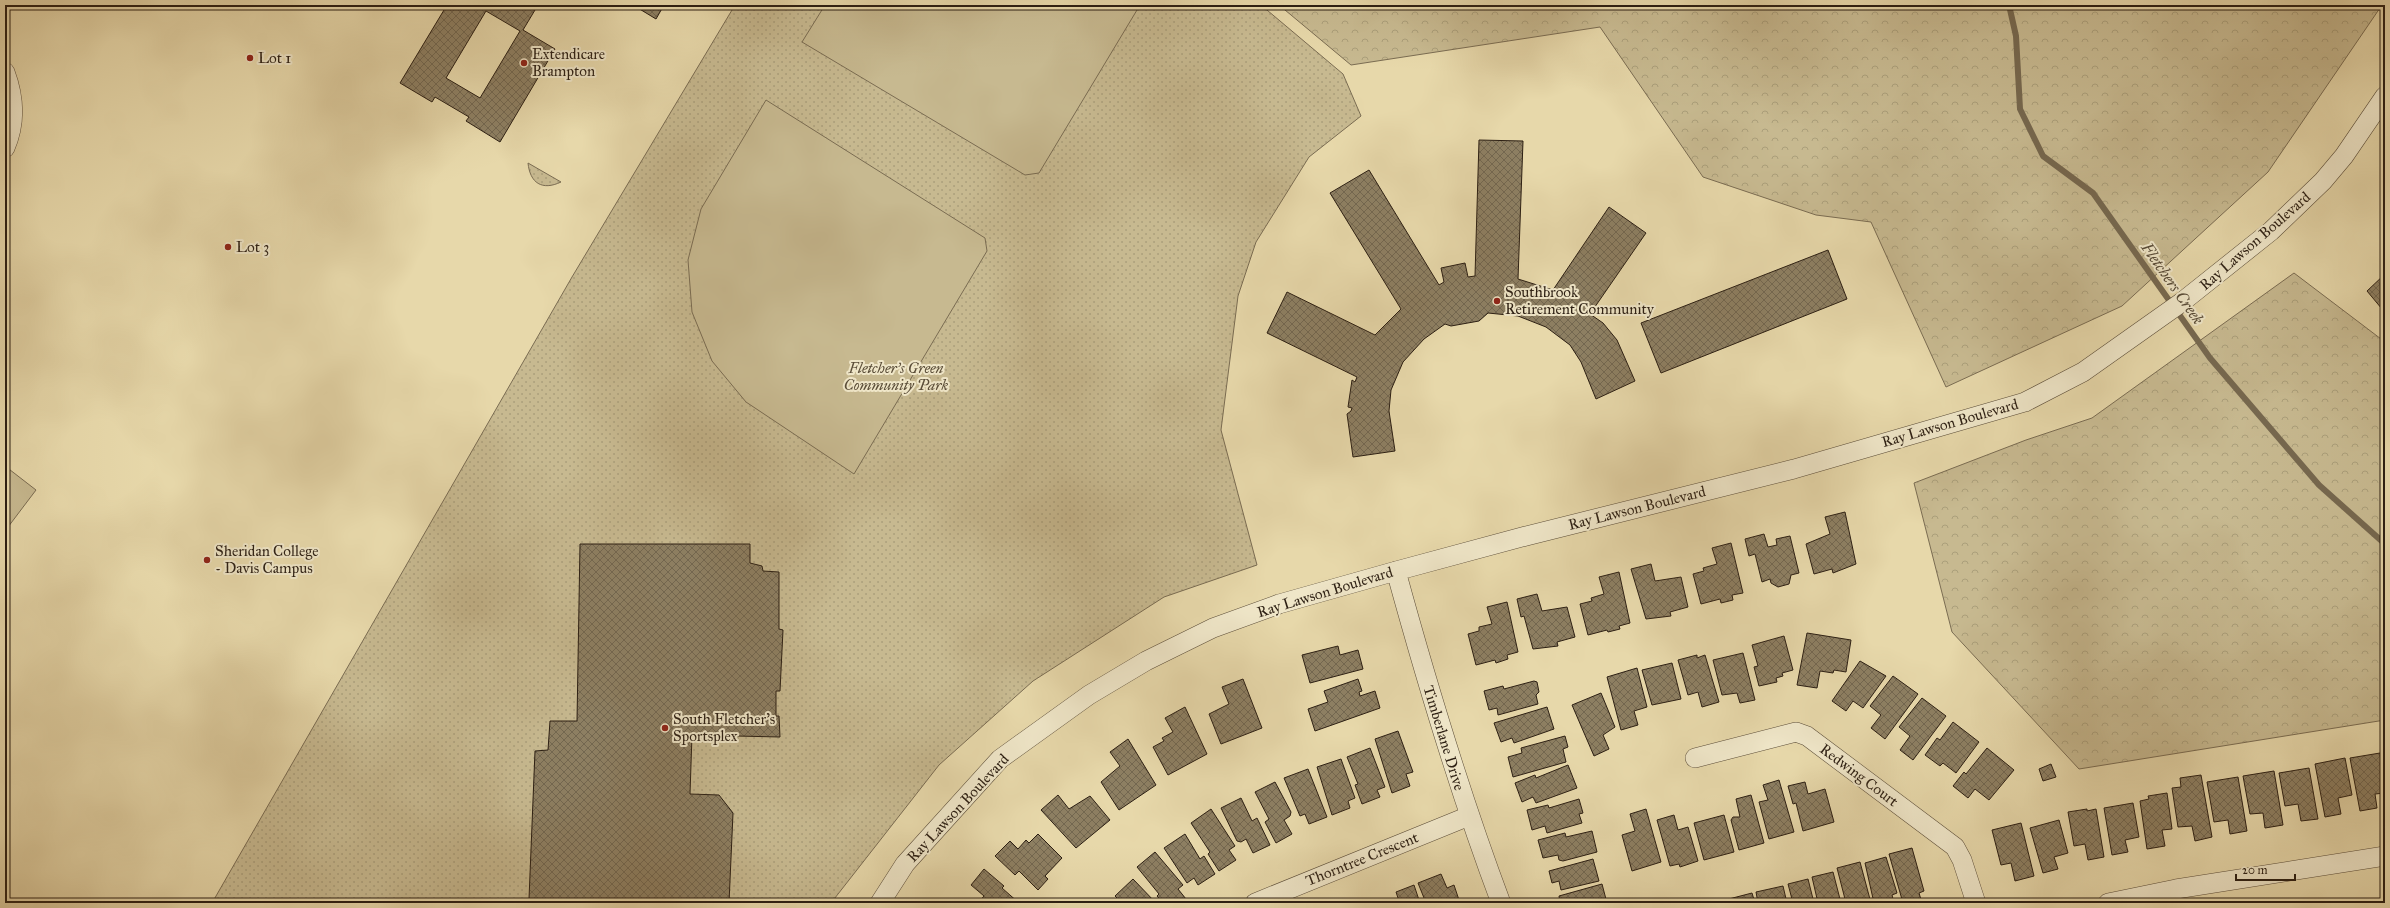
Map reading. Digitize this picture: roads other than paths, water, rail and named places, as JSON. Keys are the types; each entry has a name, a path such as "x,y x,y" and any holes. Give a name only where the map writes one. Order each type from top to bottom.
{"street":[{"path":"5,72 11,88 13,114 9,140 5,148"},
{"name":"Ray Lawson Boulevard","path":"880,903 905,864 1000,759 1089,695 1146,661 1213,628 1278,604 1396,571 1794,469 2025,402 2083,372 2210,281 2271,231 2323,181 2344,156 2385,96"},
{"name":"Timberlane Drive","path":"1396,571 1430,695 1469,816 1501,903"},
{"name":"Redwing Court","path":"1695,758 1796,732 1807,736 1955,847 1962,860 1976,903"},
{"name":"Thorntree Crescent","path":"1255,903 1469,816"},
{"path":"2108,903 2178,896 2385,856"}],"waterway":[{"name":"Fletchers Creek","path":"2009,5 2016,36 2020,109 2043,156 2093,193 2210,358 2319,485 2385,544"}],"place":[{"name":"Lot 1","path":"250,58"},
{"name":"Extendicare Brampton","path":"524,63"},
{"name":"Lot 3","path":"228,247"},
{"name":"Southbrook Retirement Community","path":"1497,301"},
{"name":"Sheridan College - Davis Campus","path":"207,560"},
{"name":"South Fletcher's Sportsplex","path":"665,728"}],"park label":[{"name":"Fletcher's Green Community Park","path":"896,376"}]}
